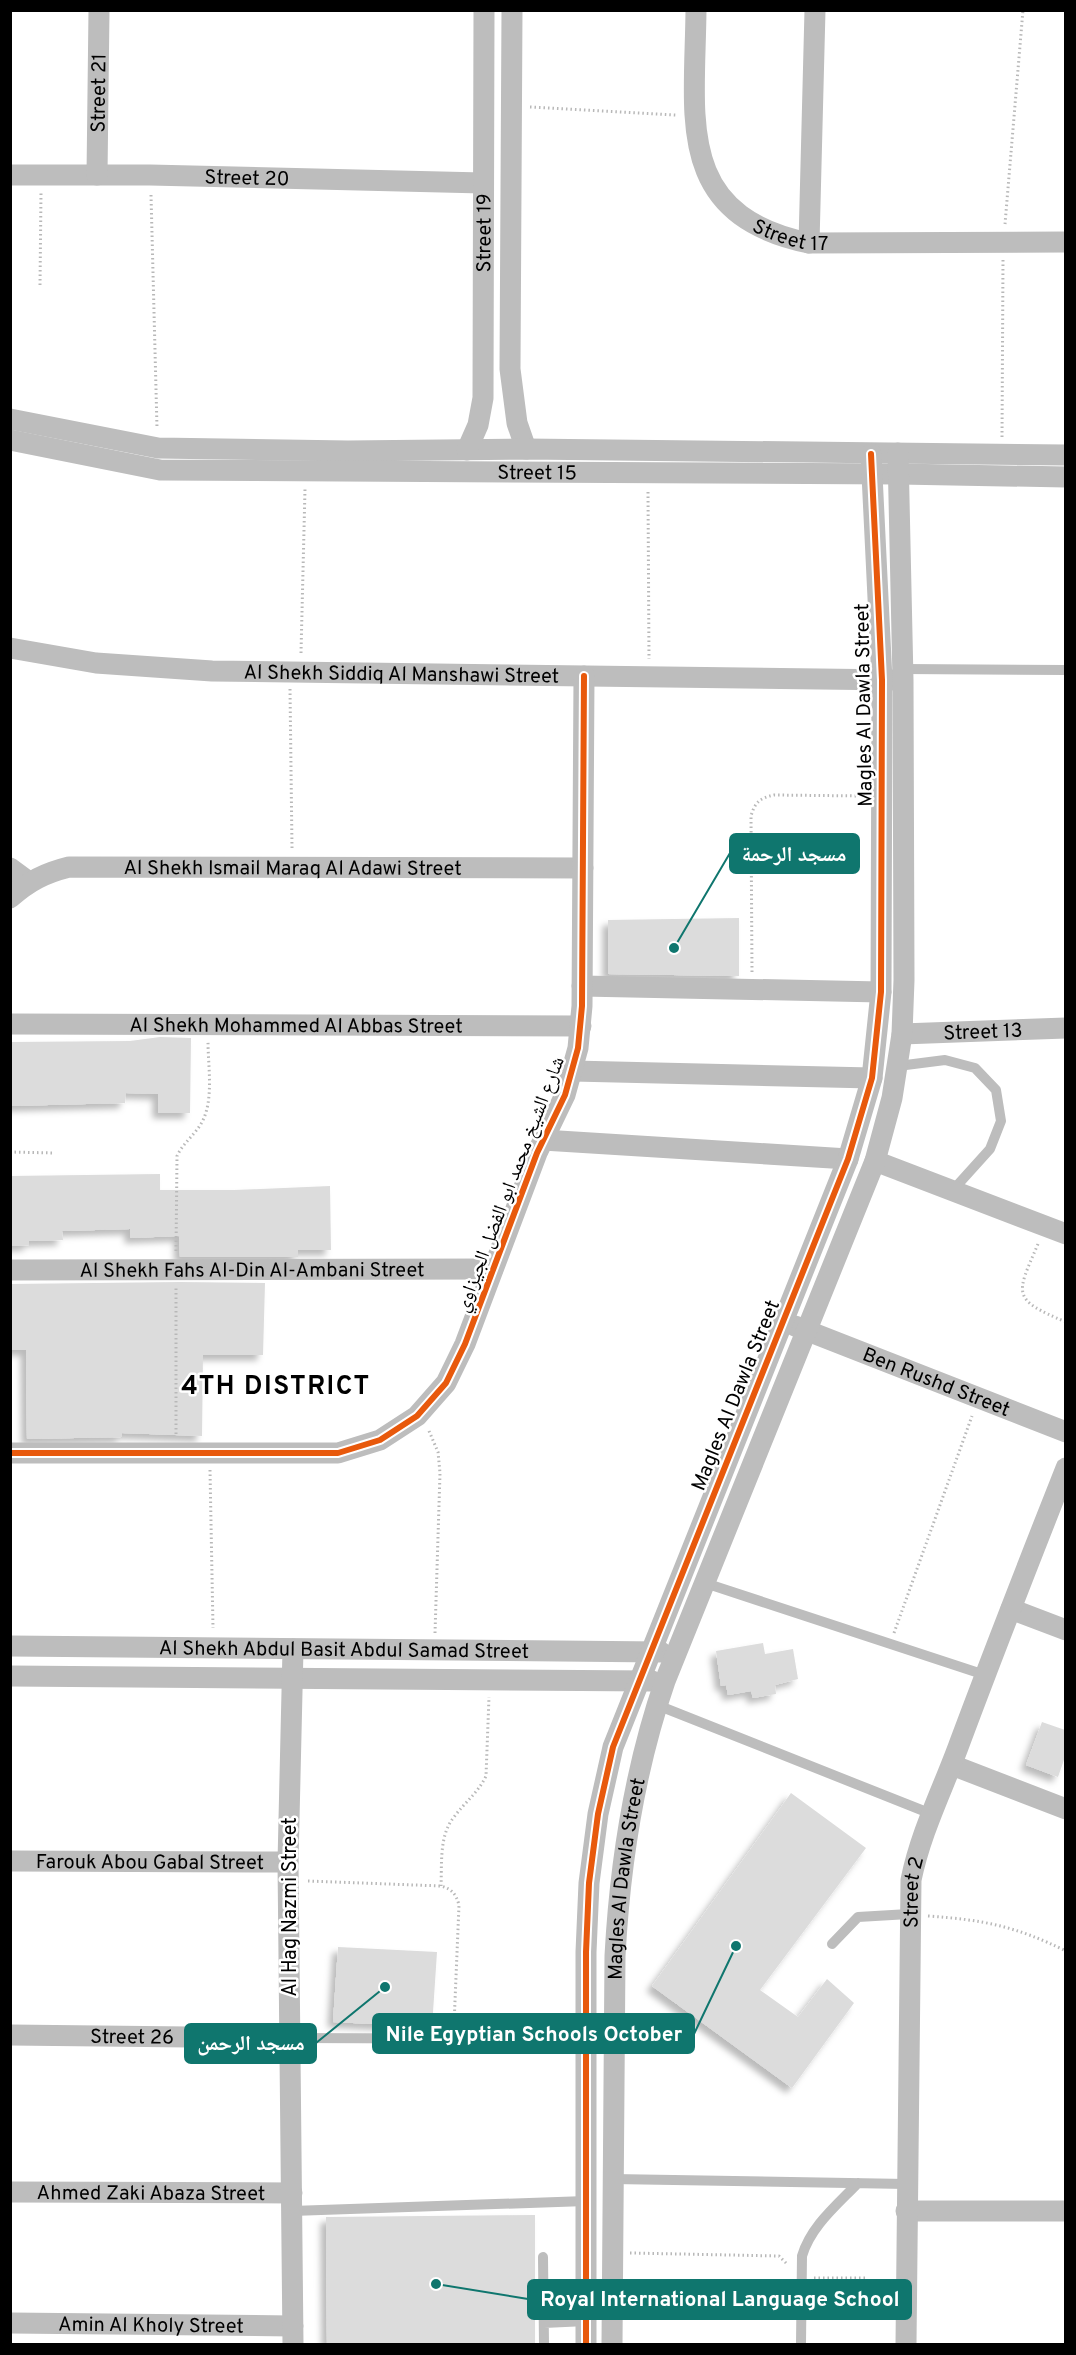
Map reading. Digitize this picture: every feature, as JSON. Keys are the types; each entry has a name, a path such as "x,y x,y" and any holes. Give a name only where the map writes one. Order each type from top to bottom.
{"street":[{"name":"Street 21","path":"97,175 99,10"},
{"name":"Street 19","path":"467,450 478,425 483,398 484,10"},
{"name":"Street 19","path":"512,10 510,369 512,396 526,449"},
{"name":"Street 17","path":"696,10 697,145 707,175 725,201 759,227 778,237 809,243 1065,242"},
{"path":"809,243 815,10"},
{"path":"483,86 513,96"},
{"name":"Street 20","path":"10,176 150,175 483,183"},
{"name":"Street 15","path":"10,419 158,448 348,461 648,472 899,464 1065,477"},
{"name":"Street 15","path":"10,440 160,470 305,471 348,461 467,450 526,449 872,464"},
{"name":"Street 15","path":"899,464 1002,453 1065,456"},
{"name":"Magles Al Dawla Street","path":"586,2344 586,2039 589,1883 598,1814 613,1747 848,1159 872,1078 881,986 882,680 872,464"},
{"name":"Magles Al Dawla Street","path":"612,2344 615,1956 618,1892 637,1777 665,1681 875,1161 898,1066 904,980 903,675 899,464"},
{"name":"Al Shekh Siddiq Al Manshawi Street","path":"10,648 96,663 154,669 295,673 882,680 903,675"},
{"name":"شارع الشيخ محمد ابو الفضل الجيزاوي","path":"10,1453 338,1453 380,1440 417,1416 446,1383 465,1344 543,1140 565,1095 573,1071 581,1026 584,676"},
{"name":"Al Shekh Ismail Maraq Al Adawi Street","path":"10,898 29,882 48,872 69,867 583,868"},
{"path":"10,868 29,882"},
{"path":"582,986 752,990 881,986 904,980"},
{"name":"Al Shekh Mohammed Al Abbas Street","path":"10,1024 581,1026"},
{"name":"Street 13","path":"902,1034 1065,1029"},
{"path":"573,1071 872,1078"},
{"path":"543,1140 848,1159"},
{"path":"875,1161 1065,1234"},
{"name":"Al Shekh Fahs Al-Din Al-Ambani Street","path":"10,1270 493,1269"},
{"name":"Ben Rushd Street","path":"782,1321 1065,1432"},
{"name":"Street 2","path":"906,2344 911,1880 918,1846 929,1813 952,1765 1065,1468"},
{"path":"1011,1609 1065,1630"},
{"name":"Al Shekh Abdul Basit Abdul Samad Street","path":"10,1646 677,1652"},
{"name":"Al Hag Nazmi Street","path":"293,1649 288,1871 293,2335"},
{"name":"Al Shekh Abdul Basit Abdul Samad Street","path":"10,1676 665,1681"},
{"path":"952,1765 1065,1809"},
{"name":"Farouk Abou Gabal Street","path":"10,1862 288,1871"},
{"name":"Street 26","path":"10,2035 290,2037"},
{"path":"586,2145 613,2145"},
{"name":"Ahmed Zaki Abaza Street","path":"10,2192 292,2202"},
{"path":"906,2211 1065,2211"},
{"name":"Amin Al Kholy Street","path":"10,2323 293,2335"}],"lane":[{"path":"903,675 1065,670"},
{"path":"898,1066 945,1060 975,1068 996,1090 1001,1121 990,1149 953,1190"},
{"path":"705,1583 986,1675"},
{"path":"657,1705 929,1813"},
{"path":"832,1944 858,1917 909,1914"},
{"path":"290,2037 586,2039"},
{"path":"613,2179 907,2184"},
{"path":"801,2344 802,2277 806,2244 814,2230 858,2183"},
{"path":"292,2202 586,2201"},
{"path":"543,2257 544,2344"},
{"path":"544,2323 586,2321"}],"path":[{"path":"1002,453 1003,243 1023,10"},
{"path":"513,96 695,117"},
{"path":"40,285 42,175"},
{"path":"150,175 158,448"},
{"path":"292,867 295,673 305,471"},
{"path":"648,472 650,677"},
{"path":"752,990 751,816 754,805 763,797 774,795 881,796"},
{"path":"176,1453 177,1156 200,1124 208,1106 209,1025"},
{"path":"10,1152 55,1153"},
{"path":"1045,1226 1022,1280 1021,1292 1026,1302 1034,1309 1065,1322"},
{"path":"890,1643 979,1398"},
{"path":"417,1416 434,1442 440,1473 434,1650"},
{"path":"210,1453 213,1648"},
{"path":"441,1886 444,1836 448,1826 480,1788 486,1776 489,1680"},
{"path":"288,1871 441,1886 450,1889 459,1905 454,2038"},
{"path":"909,1914 974,1919 1001,1924 1027,1932 1065,1951"},
{"path":"613,2253 779,2256 788,2266"},
{"path":"802,2277 866,2278"}],"building":[{"path":"739,918 739,976 608,974 608,920"},
{"path":"160,1037 191,1038 190,1113 158,1113 158,1094 126,1093 125,1103 10,1106 10,1042 130,1041"},
{"path":"160,1174 160,1190 330,1186 331,1250 298,1250 298,1257 180,1257 179,1236 130,1238 130,1229 62,1231 63,1240 29,1241 29,1245 10,1246 10,1176"},
{"path":"265,1283 263,1355 203,1355 202,1436 122,1433 122,1437 27,1439 26,1350 10,1350 10,1284"},
{"path":"763,1643 765,1654 793,1649 798,1679 775,1685 776,1694 753,1698 751,1691 728,1695 726,1685 721,1686 716,1651"},
{"path":"1042,1722 1065,1730 1065,1757 1058,1777 1026,1765"},
{"path":"791,1793 866,1848 760,1990 798,2017 827,1979 854,2003 792,2088 652,1986"},
{"path":"338,1947 437,1952 432,2027 333,2022"},
{"path":"535,2215 535,2344 327,2344 326,2217"}],"cycle path":[{"path":"586,2344 586,1952 589,1883 598,1814 613,1747 848,1159 872,1078 881,992 882,680 871,454"},
{"path":"10,1453 338,1453 380,1440 417,1416 446,1383 465,1344 537,1153 565,1095 578,1048 582,1006 584,676"}],"place":[{"name":"مسجد الرحمة","path":"674,948"},
{"name":"Nile Egyptian Schools October","path":"736,1946"},
{"name":"مسجد الرحمن","path":"385,1987"},
{"name":"Royal International Language School","path":"436,2284"}],"district":[{"name":"4TH DISTRICT","path":"276,1385"}]}
